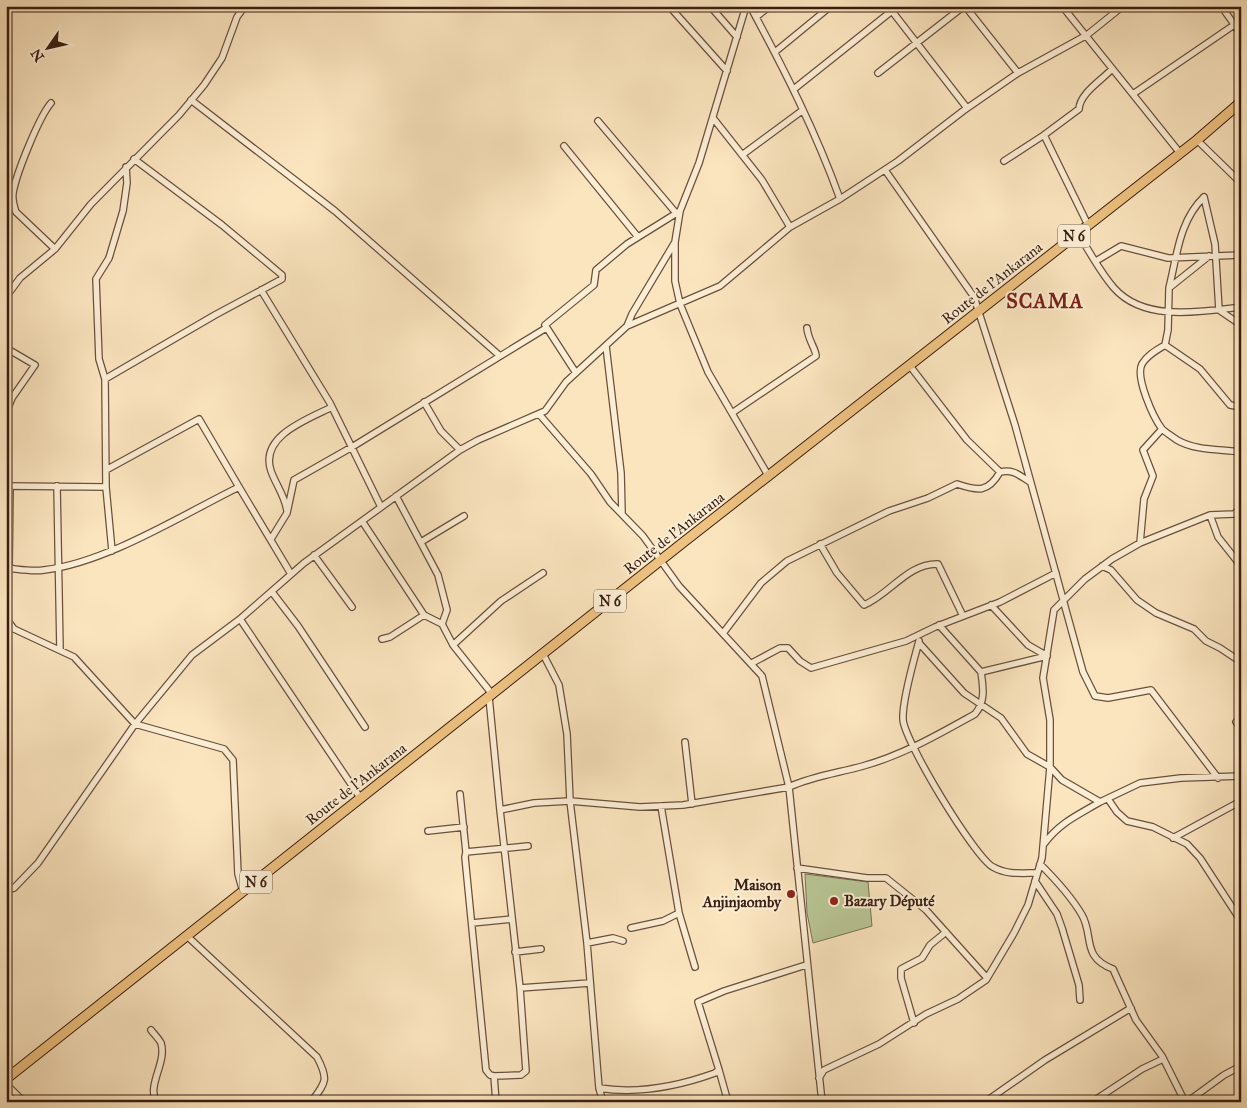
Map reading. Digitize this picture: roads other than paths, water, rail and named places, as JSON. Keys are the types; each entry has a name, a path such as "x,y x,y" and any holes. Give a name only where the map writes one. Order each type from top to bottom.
{"main road":[{"name":"Route de l'Ankarana","path":"6,1079 660,561 1180,153 1241,102"}],"street":[{"path":"6,297 20,278 55,249 91,204 191,100 222,58 237,17 245,6"},
{"path":"669,6 727,71"},
{"path":"710,6 737,37"},
{"path":"746,6 699,163 678,212 675,242 676,281 680,304 708,372 769,477"},
{"path":"750,6 794,90 840,199"},
{"path":"756,18 770,6"},
{"path":"775,52 831,6"},
{"path":"794,90 890,8 898,6"},
{"path":"878,73 965,6 1018,73"},
{"path":"1062,6 1180,153"},
{"path":"6,890 14,888 38,864 135,724 192,655 272,592 314,555 460,450 478,440 545,411 566,382 627,326 720,286 790,227 840,199 885,170 967,108 1018,73 1087,35 1123,6"},
{"path":"1221,6 1241,34"},
{"path":"890,8 967,108"},
{"path":"1133,94 1234,25"},
{"path":"1004,161 1075,113 1087,93 1112,69"},
{"path":"191,100 336,211 500,356"},
{"path":"51,103 43,113 31,144 13,193 13,204 16,212 55,249"},
{"path":"742,155 803,110"},
{"path":"713,118 762,180 790,227"},
{"path":"598,121 678,212"},
{"path":"1044,135 1088,225"},
{"path":"1196,140 1241,183"},
{"path":"564,146 638,237"},
{"path":"105,378 282,279 282,275 222,225 134,159"},
{"path":"112,551 106,487 105,378 99,359 96,279 109,258 123,211 127,183 126,168"},
{"path":"885,170 974,297 1030,482 1083,672 1096,696 1108,698 1151,690 1218,778"},
{"path":"1166,345 1169,288 1186,220 1194,207 1204,197 1216,256 1219,310"},
{"path":"271,539 287,513 294,480 352,447 546,328 545,325 594,285 596,270 638,237 678,212"},
{"path":"1078,233 1114,288 1133,304 1169,311 1219,310 1241,307"},
{"path":"627,326 632,314 675,242"},
{"path":"1096,262 1121,246 1168,258 1241,255"},
{"path":"1169,288 1209,256"},
{"path":"261,290 332,406 381,507"},
{"path":"1219,310 1241,325"},
{"path":"546,328 576,373"},
{"path":"732,413 816,356 816,352 808,340 806,328"},
{"path":"1166,345 1200,369 1230,405 1241,407"},
{"path":"1166,345 1146,358 1141,366 1140,378 1162,429 1177,440 1196,447 1241,452"},
{"path":"606,346 621,473 622,513"},
{"path":"6,348 35,365 12,398 6,413"},
{"path":"910,366 967,440 1000,472 1012,471 1030,482"},
{"path":"424,402 442,431 460,450"},
{"path":"287,513 285,500 271,471 270,449 276,439 332,406"},
{"path":"539,414 643,536 679,586 752,663 765,683 789,787 806,966 822,1102"},
{"path":"106,470 199,419 291,574"},
{"path":"1140,543 1144,499 1153,476 1143,450 1162,429"},
{"path":"724,632 761,584 787,561 889,511 928,498 957,484 984,489 994,483 1000,472"},
{"path":"106,487 8,486 8,568 42,571 75,565 112,551 239,487"},
{"path":"57,486 60,650"},
{"path":"396,496 438,575 447,610 442,624"},
{"path":"819,1078 824,1070 879,1044 926,1014 958,999 988,978 1024,912 1038,872 1043,845 1050,767 1050,720 1043,678 1054,610 1062,600 1102,566 1140,543 1210,515 1234,514 1241,508"},
{"path":"1210,515 1218,536 1241,566"},
{"path":"420,542 464,516"},
{"path":"362,521 424,615 442,624 453,645 490,696 503,848 520,988 526,1071 521,1075 490,1076 486,1070 460,794"},
{"path":"820,544 837,573 864,605 905,576 932,564 938,564 963,616"},
{"path":"314,555 352,606"},
{"path":"1102,566 1111,570 1137,600 1156,613 1182,622 1194,629 1206,641 1241,662"},
{"path":"453,645 501,602 543,573"},
{"path":"752,663 780,648 788,648 800,661 811,668 906,641 939,625 991,605 1056,573"},
{"path":"272,592 298,626 365,727"},
{"path":"991,605 1028,645 1047,656"},
{"path":"382,639 390,637 424,615"},
{"path":"6,618 14,629 74,657 135,724 224,749 233,760 238,874 243,892"},
{"path":"240,618 361,799"},
{"path":"500,810 534,803 570,802 640,807 692,804 789,787 803,781 864,766 914,747 975,714 984,694 981,672 939,625"},
{"path":"921,634 903,720 914,747 940,795 972,843 991,867 1008,873 1038,872"},
{"path":"919,642 964,693 1001,718 1026,754 1050,767 1062,780 1100,802"},
{"path":"544,654 559,684 567,734 570,802 587,943 599,1088 603,1102"},
{"path":"981,672 1047,656"},
{"path":"1241,718 1236,722 1241,729"},
{"path":"685,742 692,804"},
{"path":"1043,845 1054,830 1066,821 1140,783 1241,776"},
{"path":"1108,799 1117,812 1127,821 1153,827 1187,844 1200,858 1241,921"},
{"path":"1173,838 1241,801"},
{"path":"661,806 679,913 695,967"},
{"path":"428,831 464,827"},
{"path":"466,852 528,846"},
{"path":"1040,864 1067,893 1083,916 1087,926 1086,935 1091,949 1102,965 1113,969 1136,1020 1163,1059 1186,1102 1224,1074 1241,1066"},
{"path":"797,868 866,878 886,878 926,910 988,978"},
{"path":"1035,881 1056,914 1062,928 1080,1000"},
{"path":"631,928 663,921 679,913"},
{"path":"472,923 512,919"},
{"path":"914,1023 901,978 901,969 922,958 930,944 946,932"},
{"path":"187,936 317,1057 326,1078 325,1084 311,1102"},
{"path":"587,943 613,938 623,941"},
{"path":"515,952 540,949"},
{"path":"728,1102 698,1002 806,966"},
{"path":"520,988 590,983"},
{"path":"985,1102 1045,1060 1131,1008"},
{"path":"151,1030 160,1042 162,1055 153,1095 156,1102"},
{"path":"1092,1102 1142,1069 1163,1059"},
{"path":"599,1088 616,1091 652,1089 699,1078 719,1070"},
{"path":"494,1076 496,1102"},
{"path":"6,1084 24,1102"}],"place":[{"name":"Maison Anjinjaomby","path":"791,894"},
{"name":"Bazary Député","path":"834,901"}],"district":[{"name":"SCAMA","path":"1045,301"}]}
